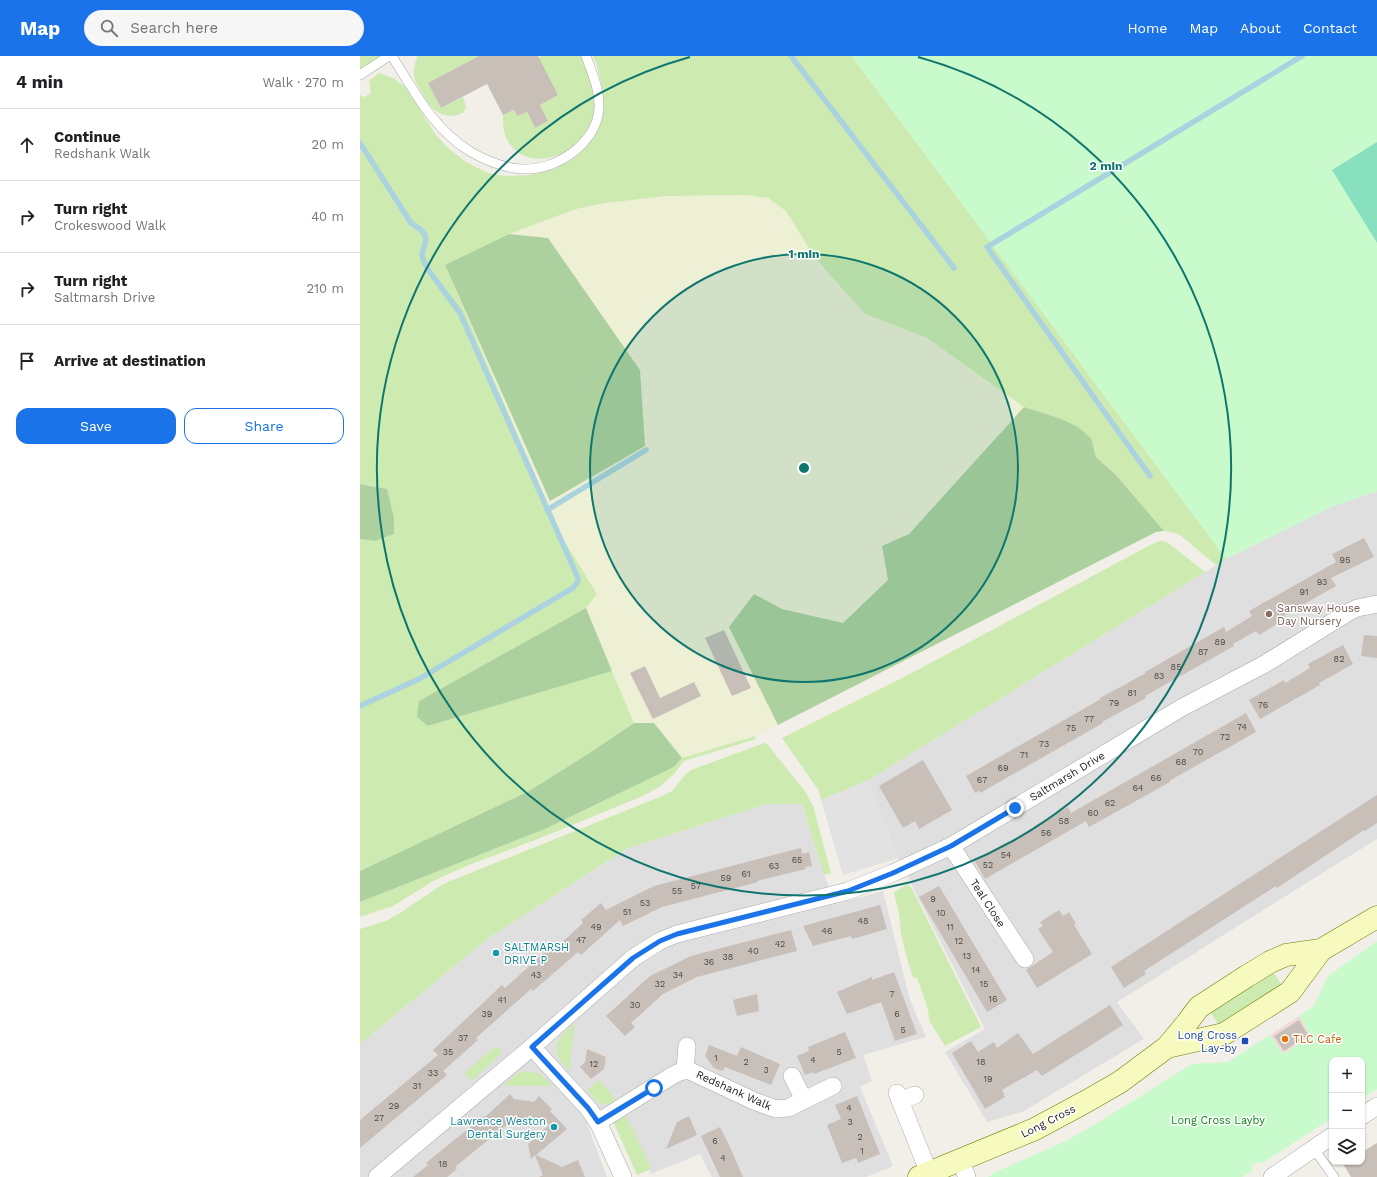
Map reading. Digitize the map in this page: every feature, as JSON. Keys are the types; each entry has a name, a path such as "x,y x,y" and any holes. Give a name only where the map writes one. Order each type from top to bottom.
{"street":[{"name":"Saltmarsh Drive","path":"377,1177 532,1047 633,958 660,941 677,934 848,891 893,873 951,846 1181,708 1263,665 1347,613 1357,608 1377,604"},
{"name":"Teal Close","path":"951,846 1025,959"},
{"name":"Long Cross","path":"924,1175 963,1168 1087,1101 1120,1082 1167,1047 1199,1007 1270,962 1286,955 1321,950 1377,917"},
{"name":"Long Cross","path":"1167,1047 1224,1034 1290,992 1321,950"},
{"name":"Redshank Walk","path":"685,1070 687,1046"},
{"path":"532,1047 588,1108 598,1122 623,1177"},
{"name":"Redshank Walk","path":"598,1122 670,1077 685,1070 768,1107 776,1109 788,1108 833,1086"},
{"path":"792,1076 804,1100"},
{"path":"904,1096 924,1175"},
{"path":"1365,1114 1377,1106"},
{"path":"1272,1177 1329,1138"}],"lane":[{"path":"360,75 389,56"},
{"path":"392,56 428,112 457,142 471,152 487,160 522,169 537,168 563,159 578,148 590,135 598,117 599,96 586,56"},
{"path":"1314,1149 1334,1177"}],"shaded area":[{"path":"1377,491 1377,839 1117,1002 1144,1039 1024,1111 987,1122 945,1052 985,1029 917,896 899,858 867,781 1226,559 1331,507"},
{"path":"867,781 899,858 843,875 821,800"},
{"path":"766,804 802,804 824,875 836,904 883,891 910,1000 926,1037 863,1055 872,1081 860,1087 893,1166 866,1177 712,1177 700,1154 651,1174 618,1107 587,1124 607,1177 360,1177 360,1044 487,939 626,849"},
{"path":"1299,1016 1312,1035 1283,1054 1270,1035"}],"green space":[{"path":"360,56 385,56 360,71"},
{"path":"418,56 479,56 428,83 441,108 463,97 466,107 463,113 449,116 438,112 428,103 414,77 414,66"},
{"path":"541,56 581,56 595,95 596,109 594,120 583,136 572,147 559,155 545,158 532,158 520,154 510,145 504,132 503,115 514,110 517,116 527,112 535,128 548,121 540,105 558,95 538,58"},
{"path":"593,56 852,56 1226,559 1216,565 1181,536 1164,531 1116,475 1096,457 1091,438 1059,418 1024,407 927,338 865,314 815,258 786,211 768,198 746,195 666,196 606,203 576,209 509,234 445,265 560,534 597,594 586,608 420,701 428,726 612,671 634,723 529,791 360,871 360,539 375,541 374,486 360,484 360,95 365,97 371,93 369,81 379,73 395,79 406,88 436,135 449,149 466,162 488,173 506,176 530,175 555,169 575,158 594,138 602,120 603,92 597,65"},
{"path":"852,56 1377,56 1377,142 1332,170 1377,243 1377,491 1331,507 1226,559"},
{"path":"1377,142 1377,243 1332,170"},
{"path":"746,195 768,198 786,211 815,258 865,314 927,338 1024,407 909,534 882,546 888,580 843,623 782,609 755,594 729,627 778,725 763,733 682,758 654,723 634,723 586,608 596,594 560,534 445,265 509,234 576,209 606,203 666,196"},
{"path":"509,234 548,238 640,370 645,446 550,501 445,265"},
{"path":"1024,407 1059,418 1078,427 1091,438 1096,457 1116,475 1164,531 1156,532 778,725 729,627 754,594 782,609 843,623 888,580 882,546 909,534"},
{"path":"360,484 387,489 394,518 394,534 375,541 360,539"},
{"path":"1160,541 1167,542 1205,572 867,781 821,800 819,791 782,738 908,675"},
{"path":"586,608 612,671 428,726 417,717 419,701"},
{"path":"634,723 654,723 682,758 674,767 545,829 360,902 360,871 529,791"},
{"path":"755,736 756,739 684,761 674,774 659,787 643,796 538,839 469,865 435,880 393,906 360,917 360,902 545,829 674,767 682,758"},
{"path":"764,743 767,744 805,791 813,806 831,873 824,875 802,804 766,804 626,849 487,939 360,1044 360,929 386,921 443,884 662,796 672,791 691,770"},
{"path":"908,884 913,891 981,1027 945,1046 929,1020 928,1009 917,978 913,977 901,933 899,914 894,892"},
{"name":"Long Cross Layby","path":"1377,941 1377,1089 1365,1097 1365,1057 1329,1057 1329,1120 1261,1164 1259,1161 1251,1166 1253,1170 1242,1177 988,1177 993,1173 1064,1142 1096,1124 1192,1064 1228,1062 1270,1035 1283,1054 1311,1036 1299,1016 1314,1006 1328,976"},
{"path":"1272,970 1283,987 1220,1027 1209,1010"},
{"path":"575,1022 569,1071 559,1057 557,1045 559,1040"},
{"path":"496,1046 501,1050 501,1054 472,1080 464,1073"},
{"path":"526,1071 540,1074 553,1086 502,1086 520,1072"},
{"path":"599,1080 618,1102 613,1104 600,1103 590,1094 587,1090"},
{"path":"623,1112 633,1129 651,1169 637,1175 613,1120"}],"building":[{"path":"479,56 538,56 558,95 540,105 548,121 535,128 527,112 517,116 514,110 503,115 487,84 441,108 428,83"},
{"path":"1364,538 1374,557 1331,578 1336,586 1278,619 1280,622 1259,635 1256,631 1233,644 1234,646 1145,696 1146,698 1102,722 1103,723 980,793 979,791 975,793 966,776 1224,627 1226,632 1252,616 1249,611 1336,562 1332,554"},
{"path":"724,630 751,688 732,696 705,638"},
{"path":"1364,635 1377,636 1377,658 1361,656"},
{"path":"1343,645 1353,664 1319,683 1320,685 1260,719 1249,700 1284,680 1285,683 1310,668 1308,664"},
{"path":"645,666 660,698 694,682 701,696 653,719 630,673"},
{"path":"1246,713 1256,732 1089,827 1086,821 985,879 974,860 1009,841 1010,842 1034,826 1068,807 1071,813"},
{"path":"923,760 952,810 919,829 915,821 903,828 879,786"},
{"path":"1377,795 1377,823 1365,831 1364,830 1277,888 1276,886 1144,971 1146,974 1124,988 1111,967"},
{"path":"801,848 802,854 809,852 812,866 805,867 806,869 662,907 623,926 620,920 581,955 578,952 533,991 531,989 476,1038 478,1040 443,1071 447,1075 360,1148 360,1120 438,1055 433,1050 502,985 505,988 554,944 557,947 583,923 581,920 601,903 606,910 654,886"},
{"path":"939,886 1007,1000 987,1012 919,897"},
{"path":"880,905 887,929 852,939 851,936 813,946 803,926"},
{"path":"1059,910 1063,916 1069,912 1076,924 1074,925 1092,954 1037,988 1026,970 1053,952 1038,929 1043,926 1040,922"},
{"path":"791,930 797,951 697,977 663,994 631,1023 635,1027 625,1036 606,1016 650,976 691,956"},
{"path":"894,972 917,1034 895,1041 881,1002 847,1014 837,992 872,977 872,980"},
{"path":"757,994 759,1011 737,1016 733,1000"},
{"path":"1110,1005 1123,1025 1042,1076 1037,1070 1002,1090 1005,1097 985,1109 952,1053 971,1041 978,1052 994,1042 997,1048 1018,1033 1033,1054"},
{"path":"1299,1020 1308,1035 1284,1051 1274,1036"},
{"path":"845,1032 856,1058 814,1074 813,1072 805,1075 797,1056 809,1051 808,1047"},
{"path":"709,1045 737,1056 741,1047 780,1064 771,1085 725,1067 723,1071 714,1068 705,1056"},
{"path":"587,1049 606,1057 604,1069 591,1079 580,1067 585,1062"},
{"path":"510,1094 514,1099 534,1102 539,1096 552,1109 550,1111 567,1129 536,1155 562,1167 578,1160 585,1177 539,1177 543,1175 535,1155 531,1159 528,1144 550,1124 514,1119 455,1167 457,1169 447,1177 413,1177 428,1165 426,1163 484,1116 485,1117"},
{"path":"857,1096 880,1154 858,1163 856,1158 842,1163 827,1125 841,1119 835,1105"},
{"path":"689,1116 697,1135 666,1149 677,1122"},
{"path":"720,1127 743,1177 720,1177 701,1136"},
{"path":"1377,1143 1377,1177 1351,1177 1344,1165 1365,1165 1365,1150"}],"waterway":[{"path":"791,56 954,268"},
{"path":"1150,476 987,247 1302,56"},
{"path":"360,143 411,223 425,235 426,240 422,254 427,268 460,313 578,578 578,581 573,588 419,679 360,706"},
{"path":"547,510 646,450"}],"place":[{"name":"Sansway House Day Nursery","path":"1269,614"},
{"name":"SALTMARSH DRIVE P","path":"496,953"},
{"name":"TLC Cafe","path":"1285,1039"},
{"name":"Long Cross Lay-by","path":"1245,1041"},
{"name":"Lawrence Weston Dental Surgery","path":"554,1127"}],"route":[{"path":"654,1088 598,1122 588,1108 532,1047 633,958 660,941 677,934 848,891 893,873 951,846 1015,808"}]}
